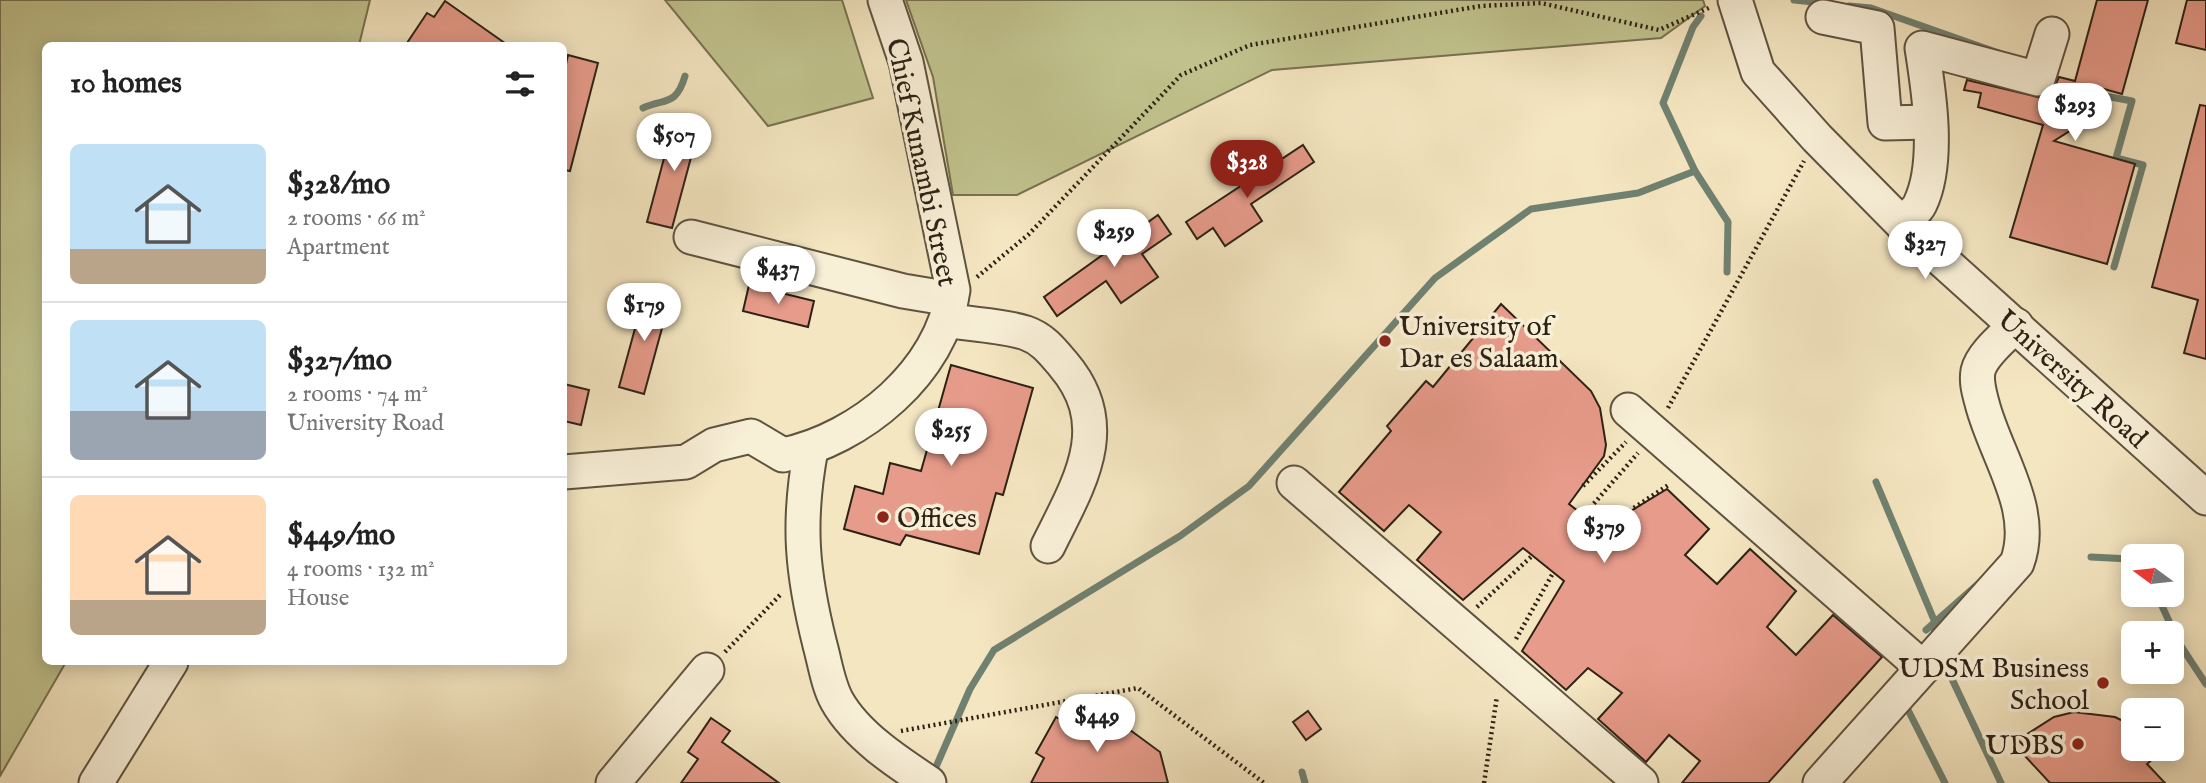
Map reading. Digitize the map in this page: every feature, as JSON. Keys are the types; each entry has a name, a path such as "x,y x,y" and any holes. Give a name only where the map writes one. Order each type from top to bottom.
{"street":[{"name":"Chief Kunambi Street","path":"567,472 686,462 714,445 751,436 783,454 811,449 850,431 893,399 918,368 949,309 953,290 906,62 885,0"},
{"name":"University Road","path":"1725,3 1758,72 1817,138 1902,224 2206,498"},
{"path":"1823,17 1877,28 1885,123 1930,122"},
{"path":"1902,224 1920,205 1930,166 1930,102 1922,48 2038,79 2052,34"},
{"path":"691,237 903,291 1040,339 1072,374 1090,411 1086,464 1048,546"},
{"path":"1820,783 2017,563 2024,545 2024,524 1986,419 1978,386 1978,369 2016,325"},
{"path":"1642,422 1922,667"},
{"path":"811,449 802,500 804,571 819,642 837,701 869,737 892,774 929,783"},
{"path":"1294,483 1641,783"},
{"path":"96,783 169,665"},
{"path":"612,783 707,670"}],"path":[{"path":"949,309 1028,234 1181,75 1250,45 1434,12 1541,3 1660,30 1725,3"},
{"path":"1583,516 1817,138"},
{"path":"1583,486 1642,422"},
{"path":"1620,517 1694,467"},
{"path":"1458,625 1533,555"},
{"path":"707,670 804,571"},
{"path":"1484,783 1502,664 1553,573"},
{"path":"869,737 1138,688 1264,783"}],"green space":[{"path":"0,0 370,0 360,42 42,42 42,665 64,665 0,776"},
{"path":"665,0 842,0 873,98 768,126"},
{"path":"906,0 1703,0 1705,6 1661,38 1272,70 1017,195 953,195 933,77"}],"building":[{"path":"2097,0 2148,0 2122,94 2104,89 2098,113 2054,141 2135,164 2107,264 2010,237 2043,125 1978,107 1981,93 1964,90 1967,80 2042,98 2052,92 2059,77 2075,81"},
{"path":"2187,0 2206,0 2206,50 2176,43"},
{"path":"445,1 503,42 408,42 427,13 434,17"},
{"path":"568,55 598,63 570,171 567,170"},
{"path":"2200,105 2206,106 2206,359 2184,353 2198,300 2152,287"},
{"path":"675,117 700,124 672,228 647,222"},
{"path":"1303,145 1314,162 1251,204 1262,221 1225,246 1213,228 1197,239 1186,222"},
{"path":"1158,215 1171,234 1142,254 1158,277 1121,303 1106,281 1057,316 1044,297"},
{"path":"749,285 814,301 808,327 743,311"},
{"path":"645,292 670,299 644,394 619,387"},
{"path":"1501,304 1591,391 1600,408 1606,445 1604,456 1569,504 1601,529 1667,489 1709,529 1685,555 1717,584 1750,549 1796,591 1767,627 1796,655 1833,615 1882,657 1768,783 1682,783 1700,761 1669,735 1646,762 1598,719 1622,693 1588,668 1566,690 1522,651 1564,581 1523,548 1463,600 1417,560 1441,532 1409,505 1384,531 1339,492 1391,431 1387,426 1426,381 1433,387"},
{"path":"951,365 1033,388 1003,495 996,493 979,554 906,535 900,545 844,529 855,486 883,494 890,463 921,471"},
{"path":"567,385 589,390 581,425 567,422"},
{"path":"1308,711 1321,729 1306,740 1293,722"},
{"name":"UDBS","path":"2074,712 2121,720 2121,761 2150,761 2147,764 2165,783 2050,783 2024,755 2028,750 2018,740 2054,717"},
{"path":"1107,713 1160,752 1168,783 1031,783 1044,758 1036,753 1056,717 1063,721"},
{"path":"711,718 730,731 722,742 779,783 681,783 698,759 688,752"}],"waterway":[{"path":"1794,0 1823,3"},
{"path":"1849,6 1871,8 2010,57"},
{"path":"1701,16 1693,27 1663,103 1695,171 1728,222 1727,272"},
{"path":"643,108 673,97 678,93 685,76"},
{"path":"2095,94 2132,101 2116,158 2143,165 2114,267"},
{"path":"932,776 970,689 994,650 1180,536 1249,486 1435,278 1531,209 1638,193 1695,171"},
{"path":"1876,482 1934,620 1935,637"},
{"path":"2091,557 2121,559"},
{"path":"1926,630 1985,578"},
{"path":"2162,607 2179,643 2206,684"},
{"path":"1944,662 2001,783"},
{"path":"1904,702 1945,783"},
{"path":"1302,772 1305,783"}],"place":[{"name":"University of Dar es Salaam","path":"1385,341"},
{"name":"Offices","path":"883,517"},
{"name":"UDSM Business School","path":"2103,683"},
{"name":"UDBS","path":"2078,744"}]}
